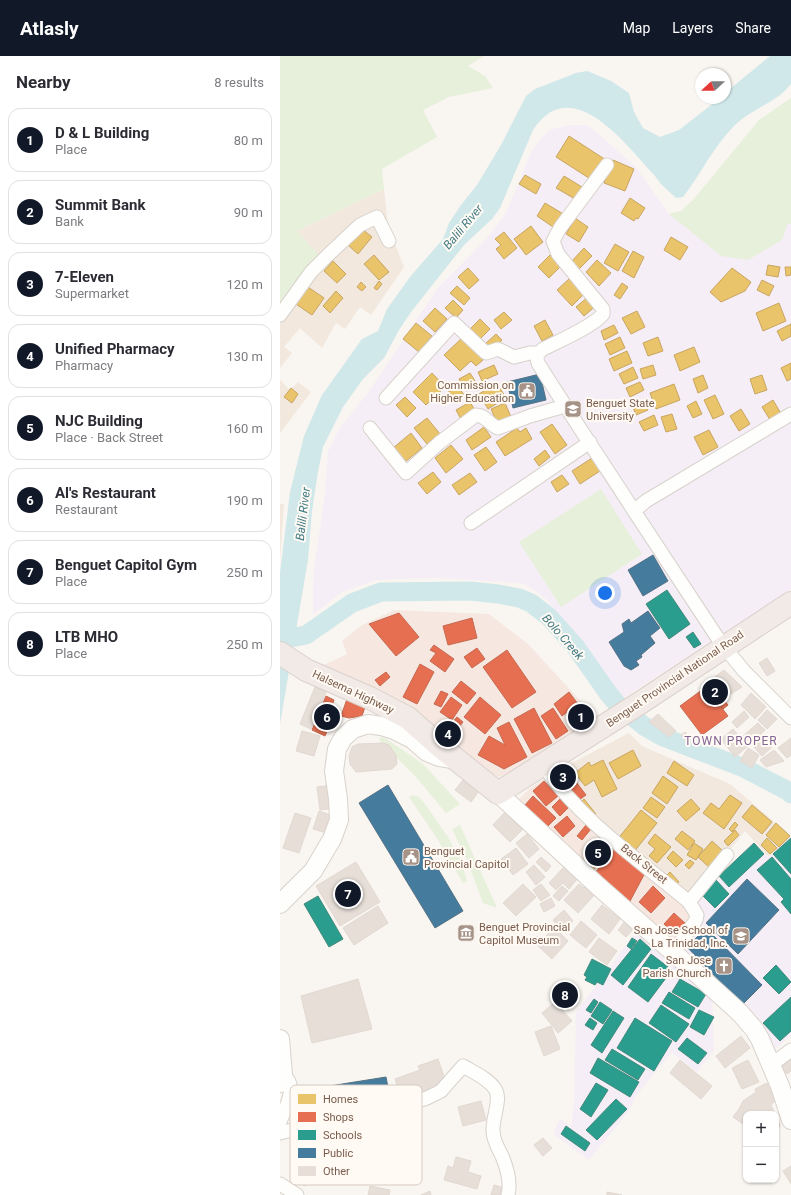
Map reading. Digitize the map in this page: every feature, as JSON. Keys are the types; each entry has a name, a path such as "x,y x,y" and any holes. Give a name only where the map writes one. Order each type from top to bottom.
{"highway":[{"name":"Benguet Provincial National Road","path":"498,793 640,703 791,603"},
{"name":"Halsema Highway","path":"280,653 306,670 370,698 408,718 498,793"}],"main road":[{"path":"280,904 313,871 332,839 339,820 334,771 337,748 343,738 353,729 368,724 388,728 412,739 428,752 439,757 457,760"},
{"path":"498,793 598,886 740,1013 754,1029 760,1039 780,1086 791,1120"},
{"path":"280,1039 282,1079"}],"street":[{"path":"607,165 560,228 554,241 558,254 603,309 603,314 600,318 590,324 543,349 538,353 536,358 565,406 724,647 744,671 791,718"},
{"path":"280,315 311,272 360,225 377,217 389,241"},
{"path":"386,398 454,323 486,353 498,349 514,357 530,353 538,353"},
{"path":"370,428 406,473 439,443 476,415 483,416 495,427 501,427 530,416 565,406"},
{"path":"634,511 646,501 791,414"},
{"path":"471,523 590,442"},
{"name":"Back Street","path":"543,765 591,820 690,902"},
{"path":"672,951 685,937 696,920 697,915 690,902 727,855"},
{"path":"771,1065 791,1050"},
{"path":"422,1100 441,1091 463,1066 489,1082 495,1088 498,1093 498,1099 493,1120 493,1132 495,1142 503,1158 509,1180 508,1195"},
{"path":"280,1122 290,1094 290,1084 288,1078 282,1079"},
{"path":"280,1133 290,1131"},
{"path":"280,1184 297,1195"}],"shaded area":[{"name":"Benguet State University","path":"791,98 791,590 622,699 548,601 533,589 521,583 434,578 377,580 342,592 313,615 313,581 324,503 328,451 340,428 370,390 437,289 488,237 506,213 532,150 549,130 570,125 587,125 636,167 669,214 681,211 693,200 759,120"},
{"path":"384,189 388,226 404,267 371,315 360,307 345,329 336,323 322,348 300,328 284,347 292,353 280,368 280,307 297,231"},
{"path":"280,380 290,390 298,382 311,392 280,433"},
{"path":"280,504 284,504 280,560"},
{"path":"394,610 489,614 528,644 598,720 516,769 499,777 481,769 378,690 358,680 320,667 347,654 342,641 362,625"},
{"path":"629,733 642,746 730,784 791,836 769,857 745,831 714,870 684,904 551,774"},
{"path":"551,774 684,904 693,920 675,945 515,803 529,789"},
{"name":"San Jose School of La Trinidad, Inc.","path":"791,836 791,1036 771,1052 680,951 694,905 753,842 768,857"},
{"path":"636,932 712,993 714,1051 697,1072 672,1052 635,1097 630,1110 589,1160 553,1134 560,1119 571,1126 574,1104 576,1012"}],"green space":[{"path":"280,56 484,56 468,66 485,76 493,88 449,97 423,110 437,137 382,169 384,189 297,231 320,256 280,307"},
{"path":"791,98 791,224 788,223 782,240 748,260 721,256 669,214 681,211 693,200 759,120"},
{"path":"601,489 642,554 561,607 519,542"},
{"path":"380,737 385,738 423,764 460,804 446,813 416,777 380,741"},
{"path":"413,795 419,797 425,804 448,837 461,862 467,881 463,883 438,840 409,797"},
{"path":"460,825 497,908 483,903 467,860 452,829"}],"water":[{"name":"Balili River","path":"770,56 791,56 791,84 780,95 745,117 734,126 713,152 683,197 676,198 661,184 614,132 598,119 581,110 564,108 548,114 533,130 500,208 492,219 464,245 411,312 399,330 384,358 363,379 343,407 323,447 312,511 308,560 280,724 280,573 290,492 304,436 322,395 362,339 378,331 387,309 410,277 443,239 449,223 477,185 501,145 526,96 535,89 576,73 587,71 611,81 629,93 634,112 643,128 660,137 679,130 712,104 731,104 731,88"}],"building: Homes":[{"path":"569,136 606,160 592,180 556,157"},
{"path":"613,160 634,169 625,191 604,183"},
{"path":"525,175 541,184 536,194 519,184"},
{"path":"564,176 582,187 575,199 556,188"},
{"path":"630,198 645,208 638,219 636,218 634,221 621,213"},
{"path":"545,203 565,215 556,229 537,216"},
{"path":"575,218 588,227 579,242 566,234"},
{"path":"531,226 543,242 526,255 514,239"},
{"path":"362,229 372,237 358,254 348,245"},
{"path":"504,232 517,248 504,259 496,249 501,245 495,239"},
{"path":"671,237 688,247 680,260 664,250"},
{"path":"615,244 629,252 618,271 604,263"},
{"path":"584,248 592,256 579,269 571,262"},
{"path":"633,251 644,257 634,278 622,271"},
{"path":"374,255 389,272 379,280 364,264"},
{"path":"550,255 561,266 549,278 538,267"},
{"path":"597,260 611,273 599,286 586,272"},
{"path":"333,261 346,274 337,283 324,271"},
{"path":"768,265 780,267 778,277 766,275"},
{"path":"785,267 791,267 791,275 786,276"},
{"path":"468,268 479,280 469,289 458,277"},
{"path":"732,268 751,282 745,291 721,302 710,292"},
{"path":"570,278 585,293 572,306 557,290"},
{"path":"762,280 774,286 769,296 757,290"},
{"path":"379,281 382,284 377,290 374,288"},
{"path":"361,282 366,287 362,291 357,287"},
{"path":"622,283 628,287 620,299 614,295"},
{"path":"305,285 324,298 312,315 293,302"},
{"path":"457,286 470,298 464,305 450,293"},
{"path":"336,291 343,298 330,313 323,306"},
{"path":"589,296 597,305 584,316 576,307"},
{"path":"453,300 463,310 456,318 445,308"},
{"path":"779,303 786,321 763,331 756,313"},
{"path":"435,308 447,319 435,332 423,321"},
{"path":"637,311 645,327 631,334 622,318"},
{"path":"504,312 512,320 501,329 494,320"},
{"path":"480,319 490,329 477,342 467,332"},
{"path":"545,320 553,335 542,341 534,326"},
{"path":"416,323 432,336 419,352 403,339"},
{"path":"791,324 791,336 782,341 777,331"},
{"path":"614,325 618,333 604,340 601,331"},
{"path":"496,334 502,340 490,351 484,345"},
{"path":"463,337 483,360 476,366 471,361 460,371 444,355"},
{"path":"620,337 625,348 610,355 605,344"},
{"path":"658,337 663,351 648,356 643,343"},
{"path":"694,347 700,362 680,371 674,355"},
{"path":"627,351 632,363 614,371 609,359"},
{"path":"791,363 791,379 787,381 781,368"},
{"path":"494,365 498,374 482,381 478,372"},
{"path":"653,365 656,375 643,379 640,369"},
{"path":"633,367 638,378 624,384 619,374"},
{"path":"432,373 445,387 426,405 413,392"},
{"path":"470,373 477,384 466,391 459,379"},
{"path":"703,375 708,388 698,393 693,379"},
{"path":"762,375 767,390 755,394 750,379"},
{"path":"640,382 644,390 630,397 626,388"},
{"path":"497,383 506,398 488,409 479,394"},
{"path":"674,384 680,400 656,409 650,393"},
{"path":"458,386 464,395 453,402 447,393"},
{"path":"291,388 298,394 292,403 284,397"},
{"path":"715,395 724,414 713,419 704,400"},
{"path":"405,397 416,408 407,417 396,405"},
{"path":"644,400 648,410 636,415 632,405"},
{"path":"773,400 783,417 772,423 762,407"},
{"path":"696,401 702,414 693,418 687,406"},
{"path":"470,402 476,412 462,421 456,410"},
{"path":"505,403 512,419 498,425 491,409"},
{"path":"741,409 750,424 739,431 730,416"},
{"path":"672,414 677,429 666,432 661,417"},
{"path":"654,415 658,425 644,431 639,422"},
{"path":"427,418 440,434 427,444 414,428"},
{"path":"552,424 567,445 555,454 540,432"},
{"path":"484,427 491,437 472,450 466,440"},
{"path":"517,428 520,432 526,428 532,439 505,456 496,442"},
{"path":"709,430 718,447 703,455 694,437"},
{"path":"411,433 422,448 405,462 393,448"},
{"path":"451,445 463,459 446,473 435,458"},
{"path":"486,447 497,462 485,471 474,455"},
{"path":"545,450 550,457 539,466 534,459"},
{"path":"592,458 600,471 580,484 572,471"},
{"path":"433,472 441,482 427,494 418,483"},
{"path":"470,473 477,482 459,495 452,485"},
{"path":"562,475 569,484 557,492 551,482"},
{"path":"633,750 641,766 618,779 609,763"},
{"path":"603,760 617,789 602,797 594,780 585,786 575,773 589,762 591,766"},
{"path":"674,761 694,775 687,786 667,773"},
{"path":"663,776 678,787 667,804 652,793"},
{"path":"730,795 742,803 724,829 703,813 711,803 719,809"},
{"path":"651,797 665,807 657,818 643,808"},
{"path":"584,799 596,814 591,818 579,804"},
{"path":"691,799 700,809 686,821 677,811"},
{"path":"752,805 772,822 762,834 742,817"},
{"path":"641,810 657,823 633,853 617,840"},
{"path":"735,822 738,825 732,832 729,829"},
{"path":"776,823 790,836 779,847 766,835"},
{"path":"735,830 739,835 728,846 724,841"},
{"path":"682,831 695,841 688,850 675,839"},
{"path":"655,834 671,847 657,863 649,856 655,849 648,843"},
{"path":"604,836 613,844 592,872 583,864"},
{"path":"767,838 777,848 770,854 761,845"},
{"path":"712,841 724,852 711,869 698,857"},
{"path":"694,843 703,849 696,860 687,855"},
{"path":"673,851 683,860 676,867 667,858"},
{"path":"690,860 694,863 689,869 685,865"},
{"path":"670,872 679,882 673,888 664,878"}],"building: Shops":[{"path":"399,613 419,637 396,656 369,624"},
{"path":"472,618 477,638 448,645 443,626"},
{"path":"434,645 454,659 445,672 430,661 436,653 430,650"},
{"path":"477,648 485,659 472,668 464,657"},
{"path":"507,650 536,692 512,708 483,667"},
{"path":"420,664 434,672 417,704 403,697"},
{"path":"386,672 390,677 380,686 375,680"},
{"path":"461,681 476,693 467,704 452,692"},
{"path":"706,687 728,716 702,735 680,706"},
{"path":"716,690 728,705 723,709 712,693"},
{"path":"441,691 448,694 441,707 434,704"},
{"path":"569,692 578,704 562,716 554,704"},
{"path":"326,696 334,700 331,708 339,712 335,723 331,722 325,736 312,730"},
{"path":"451,697 462,705 452,720 440,712"},
{"path":"480,697 501,715 485,734 464,717"},
{"path":"347,699 365,707 362,716 349,718 341,716"},
{"path":"581,704 596,719 578,730 566,715"},
{"path":"534,708 552,743 532,753 514,719"},
{"path":"553,708 568,731 556,739 541,716"},
{"path":"457,717 463,722 450,738 444,732"},
{"path":"509,722 527,757 504,769 478,755 489,736 505,745 497,728"},
{"path":"567,770 586,795 576,802 557,777"},
{"path":"544,781 558,796 546,806 533,791"},
{"path":"533,796 556,818 547,827 525,805"},
{"path":"560,799 568,808 560,816 552,807"},
{"path":"567,816 575,826 563,837 554,827"},
{"path":"586,825 591,829 582,840 577,836"},
{"path":"615,849 645,873 629,903 594,874"},
{"path":"653,886 665,898 651,913 639,902"},
{"path":"674,913 686,924 676,935 664,924"}],"building: Schools":[{"path":"667,590 690,624 669,639 646,604"},
{"path":"693,632 701,644 694,648 686,637"},
{"path":"791,838 791,874 773,854"},
{"path":"754,843 764,854 729,887 719,876"},
{"path":"772,857 791,879 791,914 781,902 784,899 757,870"},
{"path":"716,880 729,894 715,908 702,895"},
{"path":"318,896 343,939 329,947 304,904"},
{"path":"632,938 637,941 631,949 627,946"},
{"path":"640,939 651,949 623,985 611,975"},
{"path":"651,954 672,970 648,1002 628,987"},
{"path":"592,959 611,969 603,985 597,982 595,985 585,980 587,977 584,975"},
{"path":"776,965 791,982 779,994 763,978"},
{"path":"680,979 706,994 698,1007 672,992"},
{"path":"669,992 695,1008 689,1019 662,1003"},
{"path":"791,997 791,1031 780,1041 763,1023"},
{"path":"594,999 598,1002 591,1013 586,1010"},
{"path":"600,1002 612,1010 603,1024 591,1016"},
{"path":"661,1005 689,1024 676,1042 649,1023"},
{"path":"699,1010 714,1017 704,1035 690,1027"},
{"path":"613,1011 624,1018 602,1053 591,1045"},
{"path":"590,1018 597,1023 593,1030 585,1025"},
{"path":"635,1018 672,1041 654,1071 617,1048"},
{"path":"687,1038 707,1053 698,1064 678,1049"},
{"path":"612,1049 645,1069 638,1080 605,1060"},
{"path":"598,1058 639,1082 630,1097 590,1073"},
{"path":"596,1083 608,1090 591,1117 580,1109"},
{"path":"616,1099 627,1109 597,1140 586,1130"},
{"path":"566,1126 590,1143 585,1151 561,1134"}],"building: Public":[{"name":"Commission on Higher Education","path":"540,374 546,400 513,408 507,382"},
{"path":"653,555 668,581 643,596 628,570"},
{"path":"648,611 660,628 650,636 655,643 641,655 642,657 636,661 639,665 631,670 624,666 609,642 624,632 622,624 629,619 631,623"},
{"name":"Benguet Provincial Capitol","path":"388,785 463,911 435,928 359,803"},
{"path":"747,879 779,910 738,954 706,923"},
{"name":"San Jose Parish Church","path":"706,928 762,985 742,1005 687,947"},
{"path":"386,1077 388,1085 336,1085"}],"building: Other":[{"path":"767,658 775,671 767,676 759,663"},
{"path":"724,670 742,687 724,698 712,679"},
{"path":"315,687 326,692 311,729 300,724"},
{"path":"751,693 766,707 755,719 741,705"},
{"path":"767,710 777,719 767,729 758,720"},
{"path":"744,711 749,717 737,728 732,722"},
{"path":"658,714 676,731 669,737 649,722"},
{"path":"758,723 765,730 749,745 742,737"},
{"path":"733,729 748,746 735,757 721,739"},
{"path":"302,731 320,736 314,756 296,751"},
{"path":"685,732 691,739 687,743 681,735"},
{"path":"764,737 772,747 762,756 754,747"},
{"path":"791,738 791,755 787,758 778,748"},
{"path":"383,743 389,745 396,755 397,764 392,769 356,772 350,764 349,756 352,747 358,744"},
{"path":"748,748 759,755 752,768 740,761"},
{"path":"774,750 784,761 766,767 760,760"},
{"path":"464,779 479,791 471,802 455,790"},
{"path":"333,785 335,808 320,810 317,787"},
{"path":"319,811 336,817 330,834 313,829"},
{"path":"506,811 523,829 510,842 493,825"},
{"path":"295,813 311,818 299,853 283,848"},
{"path":"527,834 539,849 529,858 516,843"},
{"path":"516,848 528,864 513,875 501,859"},
{"path":"541,857 551,866 546,872 536,862"},
{"path":"356,862 380,902 340,926 316,886"},
{"path":"534,865 545,877 536,885 526,872"},
{"path":"564,867 577,879 569,889 563,883 556,890 549,883"},
{"path":"523,884 536,897 516,916 503,903"},
{"path":"541,884 550,895 541,901 533,890"},
{"path":"579,884 584,888 586,885 595,894 578,913 564,900"},
{"path":"562,886 568,891 559,901 553,896"},
{"path":"551,898 555,906 544,912 540,904"},
{"path":"602,905 620,919 609,934 591,919"},
{"path":"378,906 388,923 354,945 343,928"},
{"path":"564,910 573,921 562,931 553,920"},
{"path":"626,920 635,927 626,937 618,930"},
{"path":"581,921 597,935 586,948 570,935"},
{"path":"554,927 568,941 552,959 533,941 537,936 548,946 552,941 546,936"},
{"path":"599,938 617,951 607,965 589,952"},
{"path":"358,979 372,1029 312,1043 301,996"},
{"path":"564,980 580,996 565,1010 550,994"},
{"path":"555,1002 572,1021 558,1033 542,1013"},
{"path":"551,1026 560,1049 544,1056 535,1032"},
{"path":"741,1036 750,1048 725,1068 716,1056"},
{"path":"791,1057 791,1071 787,1074 780,1065"},
{"path":"438,1059 447,1085 422,1093 422,1085 397,1085 395,1079 420,1070 418,1066"},
{"path":"680,1060 712,1086 701,1099 670,1073"},
{"path":"748,1060 759,1082 742,1089 732,1068"},
{"path":"767,1083 775,1101 771,1105 774,1111 743,1111 743,1124 733,1117 743,1101 756,1092 755,1089"},
{"path":"481,1101 486,1120 463,1126 458,1107"},
{"path":"543,1138 552,1148 543,1156 534,1145"},
{"path":"456,1157 471,1161 468,1172 481,1176 477,1189 444,1180 448,1166 453,1168"},
{"path":"791,1166 791,1184 783,1171"},
{"path":"494,1185 508,1189 506,1195 491,1195"},
{"path":"370,1186 390,1190 389,1195 368,1195"},
{"path":"430,1191 431,1195 421,1195"},
{"path":"607,1192 622,1195 607,1195"}],"waterway":[{"name":"Bolo Creek","path":"285,639 306,635 352,603 381,592 470,591 519,598 531,603 549,617 575,646 617,704 644,726 663,737 744,768 791,794"}],"place":[{"name":"Commission on Higher Education","path":"527,391"},
{"name":"Benguet State University","path":"573,409"},
{"name":"Summit Bank","path":"715,692"},
{"name":"Al's Restaurant","path":"327,717"},
{"name":"D & L Building","path":"581,717"},
{"name":"Unified Pharmacy","path":"448,734"},
{"name":"7-Eleven","path":"563,777"},
{"name":"NJC Building","path":"598,853"},
{"name":"Benguet Provincial Capitol","path":"411,857"},
{"name":"Benguet Capitol Gym","path":"348,894"},
{"name":"Benguet Provincial Capitol Museum","path":"466,933"},
{"name":"San Jose School of La Trinidad, Inc.","path":"741,936"},
{"name":"San Jose Parish Church","path":"724,966"},
{"name":"LTB MHO","path":"565,995"}],"district":[{"name":"TOWN PROPER","path":"731,741"}]}
